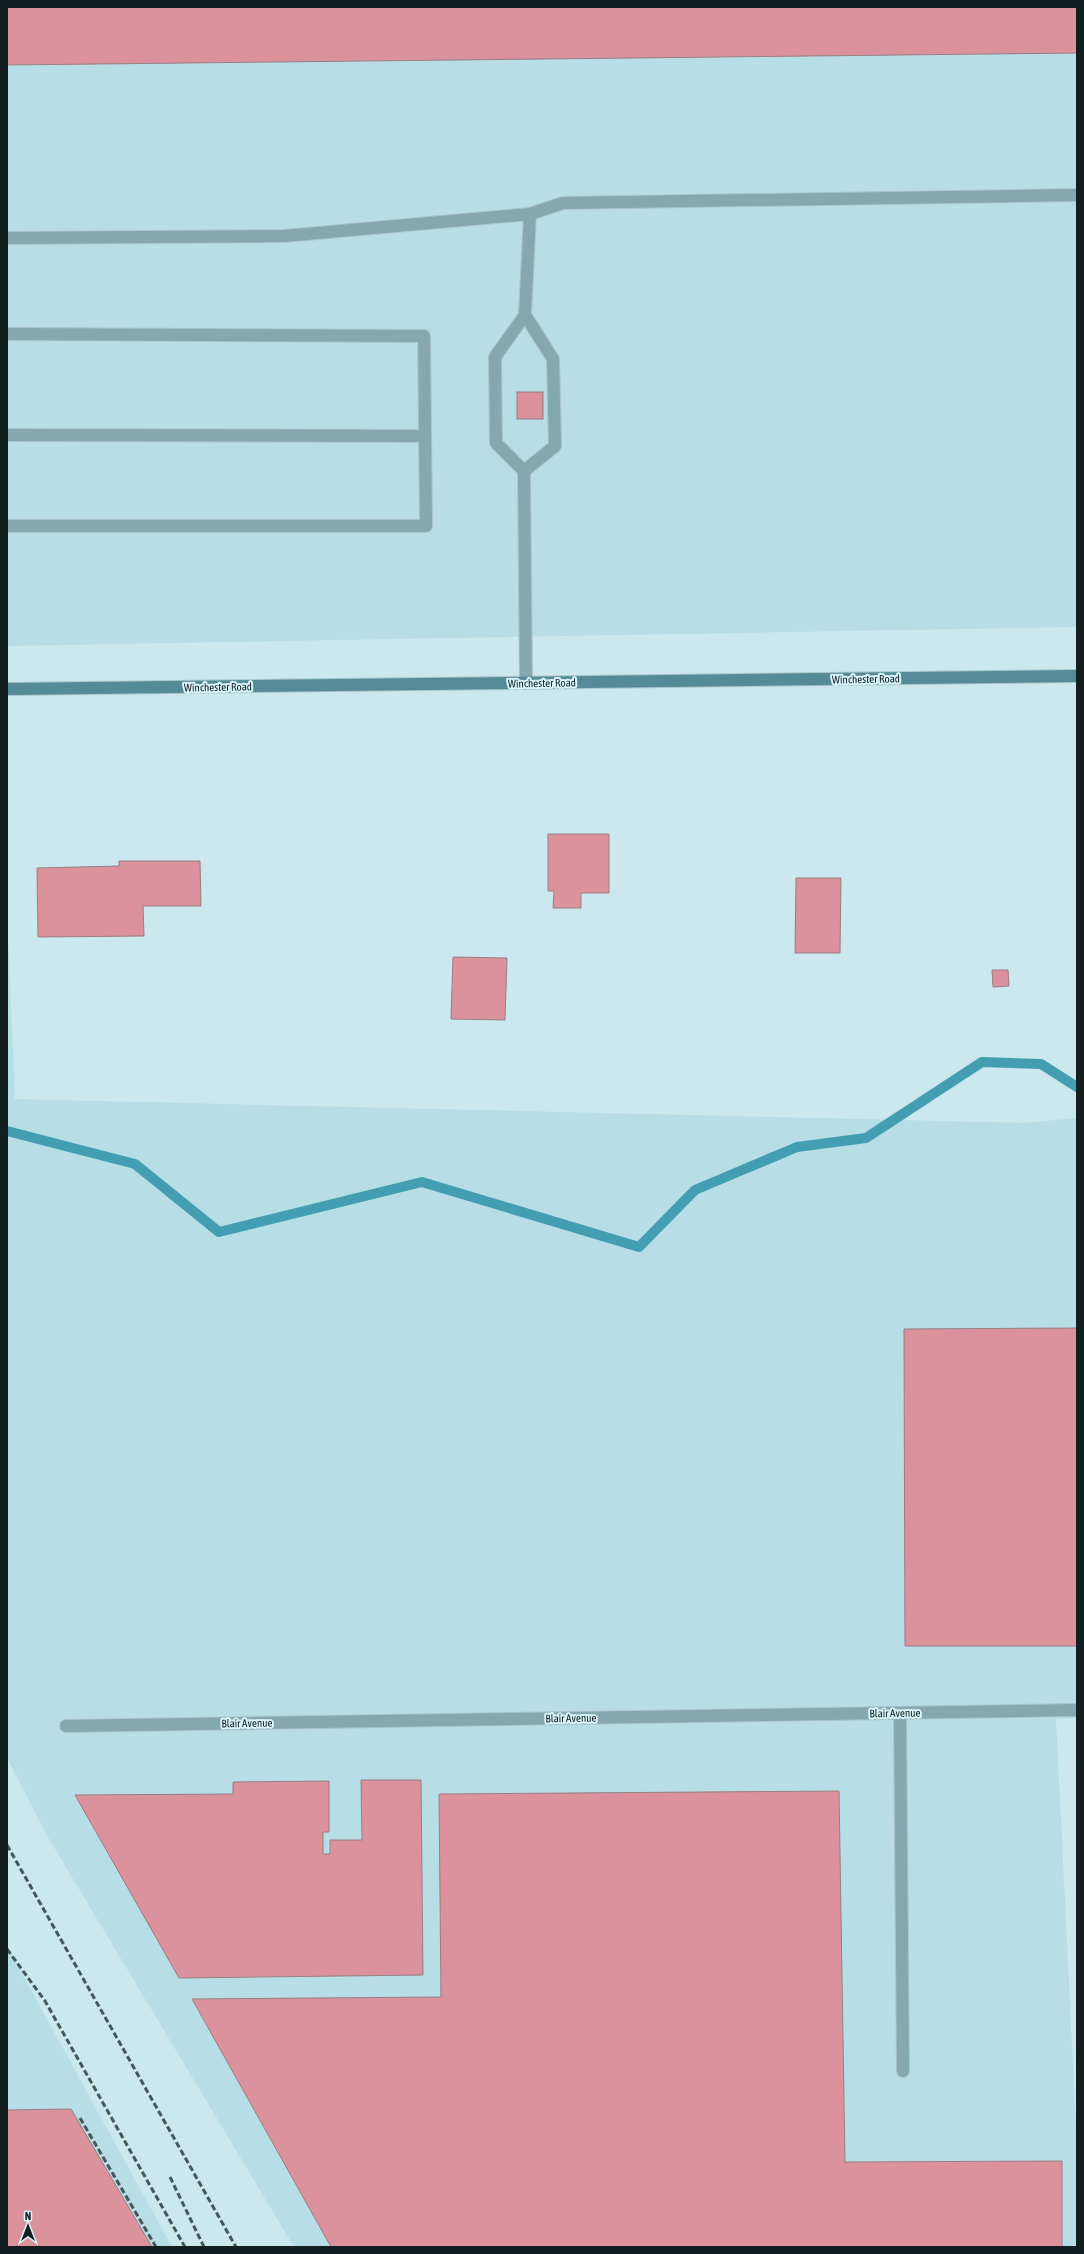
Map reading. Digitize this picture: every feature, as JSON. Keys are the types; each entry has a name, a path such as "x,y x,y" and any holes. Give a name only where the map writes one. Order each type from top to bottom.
{"main road":[{"name":"Winchester Road","path":"7,689 1077,676"}],"street":[{"path":"7,238 284,236 530,214 563,203 1077,195"},
{"path":"526,683 524,470 496,443 495,356 525,315 530,214"},
{"path":"524,470 555,446 553,359 525,315"},
{"path":"7,334 424,336 426,526 7,526"},
{"path":"7,436 425,436"},
{"name":"Blair Avenue","path":"66,1726 1077,1710"},
{"path":"900,1713 903,2071"}],"shaded area":[{"path":"7,7 1077,7 1077,627 7,646"},
{"path":"7,911 15,1099 1024,1123 1077,1118 1077,1718 1056,1719 1077,2147 1077,2247 294,2247 49,1839 7,1758"},
{"path":"7,1946 172,2247 7,2247"}],"building":[{"path":"7,7 1077,7 1077,53 7,65"},
{"path":"517,392 543,392 543,419 517,419"},
{"path":"548,834 609,834 609,893 581,893 581,908 553,908 554,891 548,891"},
{"path":"119,861 200,861 201,906 143,906 144,936 38,937 37,868 119,866"},
{"path":"796,878 841,878 840,953 795,953"},
{"path":"453,957 507,958 505,1020 451,1019"},
{"path":"992,970 1008,970 1009,986 993,987"},
{"path":"1077,1328 1077,1646 905,1646 904,1329"},
{"path":"361,1780 421,1780 423,1975 179,1978 75,1795 233,1794 233,1782 329,1781 329,1832 323,1832 323,1854 330,1854 330,1840 362,1840"},
{"path":"839,1791 845,2162 1062,2161 1062,2247 331,2247 192,1999 441,1997 439,1794"},
{"path":"71,2109 152,2247 7,2247 7,2110"}],"waterway":[{"path":"7,1131 135,1164 219,1232 422,1182 639,1247 695,1190 797,1147 866,1138 982,1062 1041,1064 1077,1087"}],"railway":[{"path":"7,1845 236,2247"},
{"path":"7,1949 45,2001 185,2247"},
{"path":"80,2118 156,2247"},
{"path":"170,2177 204,2247"}]}
